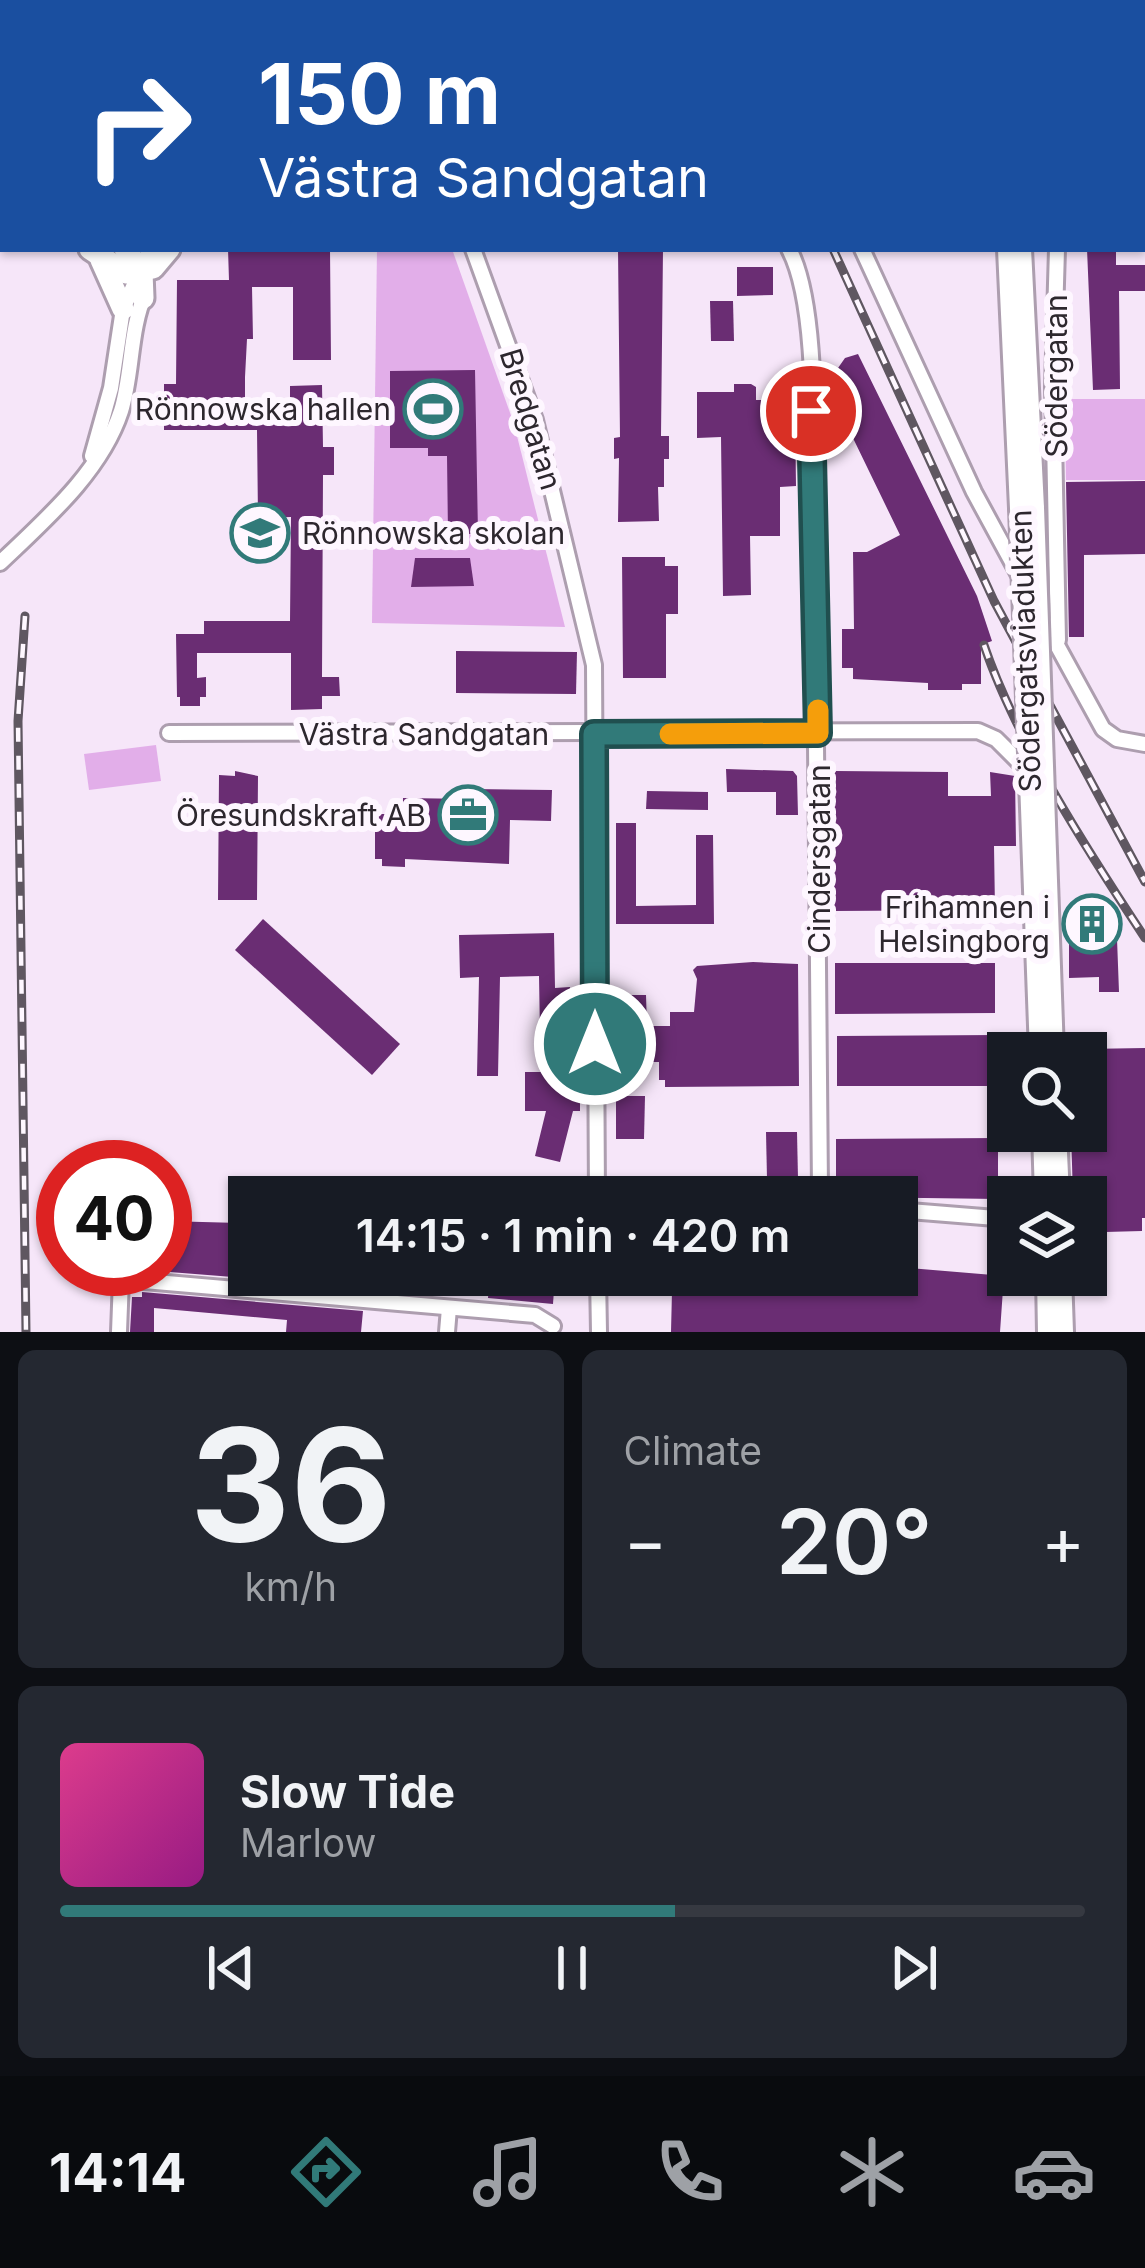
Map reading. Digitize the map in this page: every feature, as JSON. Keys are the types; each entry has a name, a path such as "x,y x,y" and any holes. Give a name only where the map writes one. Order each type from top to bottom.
{"highway":[{"path":"95,254 118,270 146,260"},
{"path":"95,254 133,304"},
{"path":"133,304 146,260"}],"main road":[{"name":"Södergatsviadukten","path":"1006,252 1027,508"},
{"name":"Södergatsviadukten","path":"1022,252 1046,1032"},
{"path":"1024,280 1033,252"},
{"path":"1046,1296 1047,1332"},
{"path":"1063,1296 1064,1332"}],"street":[{"name":"Bredgatan","path":"474,252 535,420 594,665 597,1176"},
{"name":"Cindersgatan","path":"790,252 801,290 810,365 820,1176"},
{"path":"863,252 974,492 1103,729 1117,740 1145,744"},
{"name":"Södergatan","path":"1058,252 1053,387 1058,647"},
{"path":"88,466 133,304"},
{"path":"0,563 52,512 110,438 122,407 133,304"},
{"name":"Västra Sandgatan","path":"169,733 978,731 996,739 1037,784 1046,1032"},
{"path":"918,1212 987,1217"},
{"path":"119,1332 121,1280 535,1315 553,1326"},
{"path":"598,1296 599,1332"},
{"path":"447,1332 449,1308"}],"shaded area":[{"path":"377,252 453,252 514,424 565,627 372,623"},
{"path":"1065,399 1145,399 1145,480 1066,480"},
{"path":"156,745 161,781 89,790 84,754"}],"building":[{"path":"228,252 330,252 331,360 293,360 293,287 252,287 253,339 247,339 245,377 245,404 290,404 290,386 322,385 323,447 334,447 334,475 323,475 322,677 339,677 340,696 322,696 322,709 291,710 291,653 197,653 197,678 206,677 206,697 200,697 200,706 180,706 177,697 176,634 204,634 204,621 290,621 291,517 258,518 257,430 164,430 164,384 176,384 177,280 229,280"},
{"path":"618,252 663,252 661,436 669,436 669,459 664,459 664,487 658,487 659,521 618,522 619,458 614,459 614,438 620,437"},
{"path":"1087,252 1116,252 1116,265 1145,265 1145,291 1119,291 1120,389 1093,390"},
{"path":"737,267 773,267 773,295 737,296"},
{"path":"710,301 733,301 734,341 711,341"},
{"path":"858,354 977,596 992,641 981,645 981,684 962,684 962,690 928,690 928,683 853,679 853,668 842,668 842,629 854,629 853,552 867,552 900,535 836,403 838,368 845,358"},
{"name":"Rönnowska hallen","path":"475,370 478,534 448,534 447,456 428,456 428,448 390,448 390,371"},
{"path":"734,384 751,384 756,387 756,400 779,400 780,415 795,415 796,486 780,487 780,536 750,536 751,595 723,596 721,437 697,438 697,392 734,392"},
{"path":"1145,481 1145,554 1084,555 1084,637 1069,637 1066,482"},
{"path":"622,557 665,557 665,566 678,566 678,614 666,614 666,678 623,678"},
{"path":"415,558 470,558 474,586 411,587"},
{"path":"456,651 577,652 576,694 456,693"},
{"path":"726,769 793,771 798,815 776,815 776,792 727,792"},
{"path":"235,771 258,776 257,900 218,900 219,775 235,776"},
{"path":"836,771 948,772 948,796 991,796 990,772 1015,776 1016,846 994,846 995,910 834,911 832,777"},
{"path":"473,789 552,790 551,821 510,820 509,864 405,859 405,867 382,866 382,859 375,859 375,814 403,814 403,798 473,799"},
{"path":"647,791 708,792 708,810 646,809"},
{"path":"616,823 636,823 636,906 696,905 696,835 713,835 714,924 616,924"},
{"path":"1069,912 1116,912 1119,992 1099,992 1099,977 1069,978"},
{"path":"263,919 400,1044 372,1075 235,950"},
{"path":"554,933 555,988 570,987 570,1034 540,1034 539,976 500,977 498,1076 477,1076 479,977 460,978 459,935"},
{"path":"835,963 995,963 995,1013 835,1014"},
{"path":"798,964 799,1086 665,1087 665,1080 659,1080 659,1062 621,1062 617,1058 616,995 646,995 647,1026 670,1026 670,1012 694,1012 697,979 693,970 697,966"},
{"path":"987,1035 987,1086 837,1086 837,1036"},
{"path":"1145,1048 1142,1231 1107,1232 1107,1176 1072,1176 1072,1152 1107,1152 1107,1049"},
{"path":"525,1072 580,1072 580,1111 573,1111 560,1162 535,1156 546,1111 525,1111"},
{"path":"616,1096 645,1096 644,1139 616,1139"},
{"path":"766,1132 797,1132 798,1176 767,1176"},
{"path":"987,1138 987,1152 998,1152 998,1176 987,1176 987,1199 918,1198 918,1176 836,1176 836,1139"},
{"path":"192,1222 228,1223 228,1277 192,1274"},
{"path":"918,1269 987,1274 987,1296 1003,1296 1000,1332 671,1332 672,1296 918,1296"},
{"path":"189,1296 363,1311 361,1332 286,1332 287,1320 154,1308 154,1332 130,1332 132,1297"},
{"path":"488,1296 554,1296 553,1304"}],"railway":[{"path":"834,252 994,601 1145,882"},
{"path":"25,616 18,721 26,1332"},
{"path":"984,645 1034,757 1145,938"}],"slow traffic":[{"path":"670,734 818,733 818,710"}],"place":[{"name":"Rönnowska hallen","path":"433,409"},
{"name":"Rönnowska skolan","path":"260,533"},
{"name":"Öresundskraft AB","path":"468,815"},
{"name":"Frihamnen i Helsingborg","path":"1092,924"}],"route":[{"path":"595,1044 594,734 818,733 811,411"}]}
